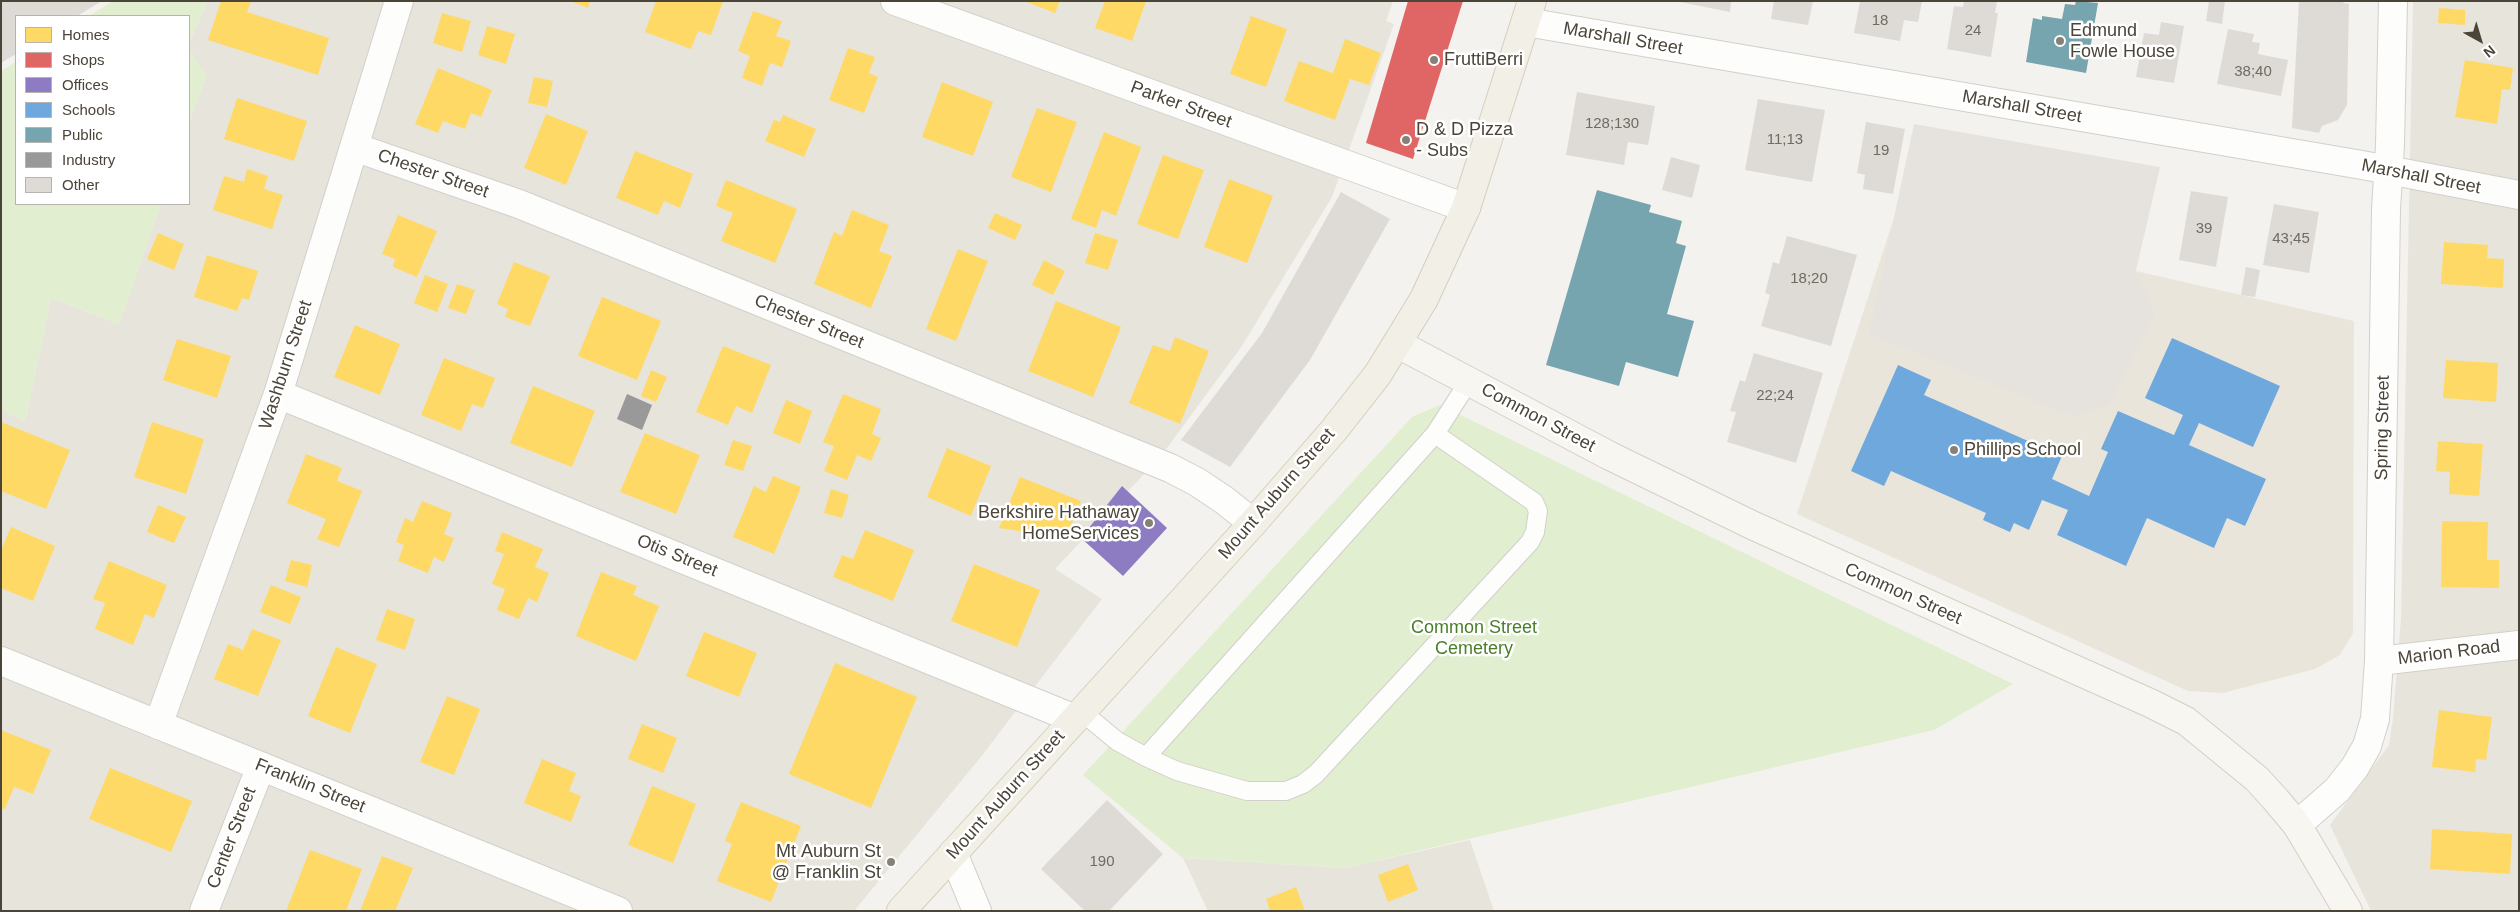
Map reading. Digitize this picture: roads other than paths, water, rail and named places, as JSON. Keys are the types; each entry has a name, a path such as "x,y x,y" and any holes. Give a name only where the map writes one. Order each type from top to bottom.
{"main road":[{"name":"Mount Auburn Street","path":"901,911 1334,430 1398,344 1428,291 1466,208 1529,12"},
{"name":"Common Street","path":"1398,344 1610,456 1772,534 2150,703 2186,722 2257,779 2297,825 2348,911"}],"street":[{"name":"Washburn Street","path":"158,725 278,394 398,1"},
{"name":"Parker Street","path":"895,1 1466,208"},
{"name":"Spring Street","path":"2297,825 2337,790 2355,767 2367,746 2375,719 2379,661 2393,1"},
{"name":"Marshall Street","path":"1529,12 2519,194"},
{"name":"Chester Street","path":"354,147 519,204 1170,468 1197,482 1224,500 1252,523"},
{"name":"Otis Street","path":"278,394 1078,715"},
{"name":"Marion Road","path":"2379,661 2519,645"},
{"name":"Franklin Street","path":"1,661 618,911"},
{"name":"Center Street","path":"204,911 260,766"},
{"path":"953,853 977,911"}],"lane":[{"path":"1146,757 1435,434 1469,381"},
{"path":"1078,715 1117,741 1177,771 1247,790 1286,791 1303,784 1316,774 1530,542 1538,523 1538,511 1534,502 1435,434"}],"place":[{"name":"Edmund Fowle House","path":"2060,41"},
{"name":"FruttiBerri","path":"1434,60"},
{"name":"D & D Pizza - Subs","path":"1406,140"},
{"name":"Phillips School","path":"1954,450"},
{"name":"Berkshire Hathaway HomeServices","path":"1149,523"},
{"name":"Mt Auburn St @ Franklin St","path":"891,862"}],"park label":[{"name":"Common Street Cemetery","path":"1474,638"}]}
